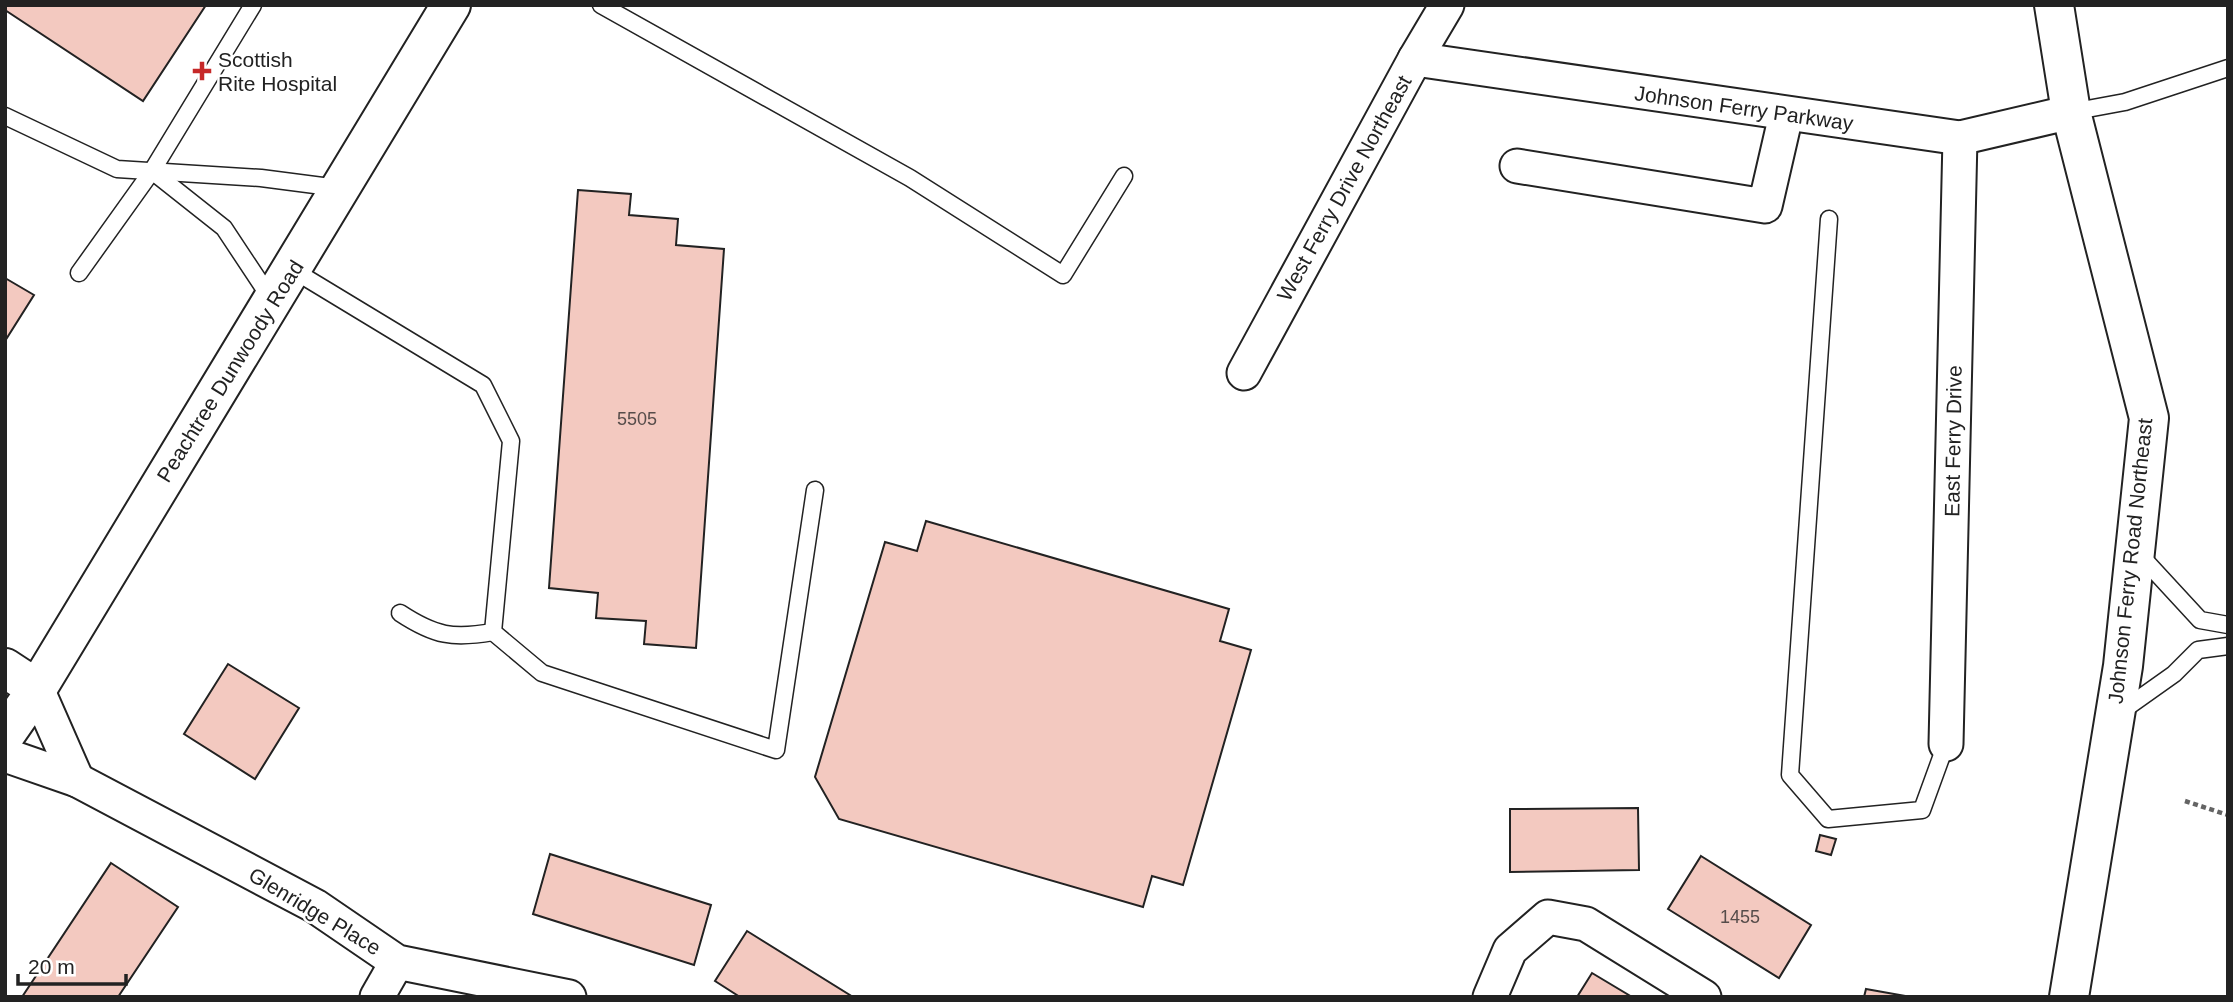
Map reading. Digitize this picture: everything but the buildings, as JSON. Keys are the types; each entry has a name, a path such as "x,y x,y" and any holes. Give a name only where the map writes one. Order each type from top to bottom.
{"main road":[{"name":"Peachtree Dunwoody Road","path":"5,734 37,689 451,5"},
{"name":"Johnson Ferry Road Northeast","path":"2054,5 2071,112 2148,418 2114,717 2069,997"},
{"path":"5,668 37,689"}],"street":[{"name":"West Ferry Drive Northeast","path":"1244,373 1447,5"},
{"name":"Johnson Ferry Parkway","path":"1415,59 1786,115 1960,138 2071,112"},
{"path":"1517,166 1765,206 1786,115"},
{"name":"East Ferry Drive","path":"1946,744 1960,138"},
{"path":"37,689 77,780"},
{"name":"Glenridge Place","path":"5,755 77,780 315,906 397,962 569,997"},
{"path":"1490,997 1510,950 1548,917 1586,924 1703,997"},
{"path":"377,997 397,962"}],"lane":[{"path":"79,274 152,171 253,5"},
{"path":"601,5 910,178 1063,275 1124,176"},
{"path":"2071,112 2125,102 2228,68"},
{"path":"5,116 117,169 261,178 340,188"},
{"path":"152,171 224,228 272,301"},
{"path":"1829,219 1790,775 1828,820 1922,810 1946,744"},
{"path":"293,270 483,385 511,441 493,632"},
{"path":"493,632 542,673 776,750 815,490"},
{"path":"2135,548 2200,620 2228,625"},
{"path":"400,612 425,630 460,638 493,632"},
{"path":"2114,717 2174,674 2198,650 2228,646"}],"path":[{"path":"2185,801 2228,815"}],"place":[{"name":"Scottish Rite Hospital","path":"202,71"}]}
